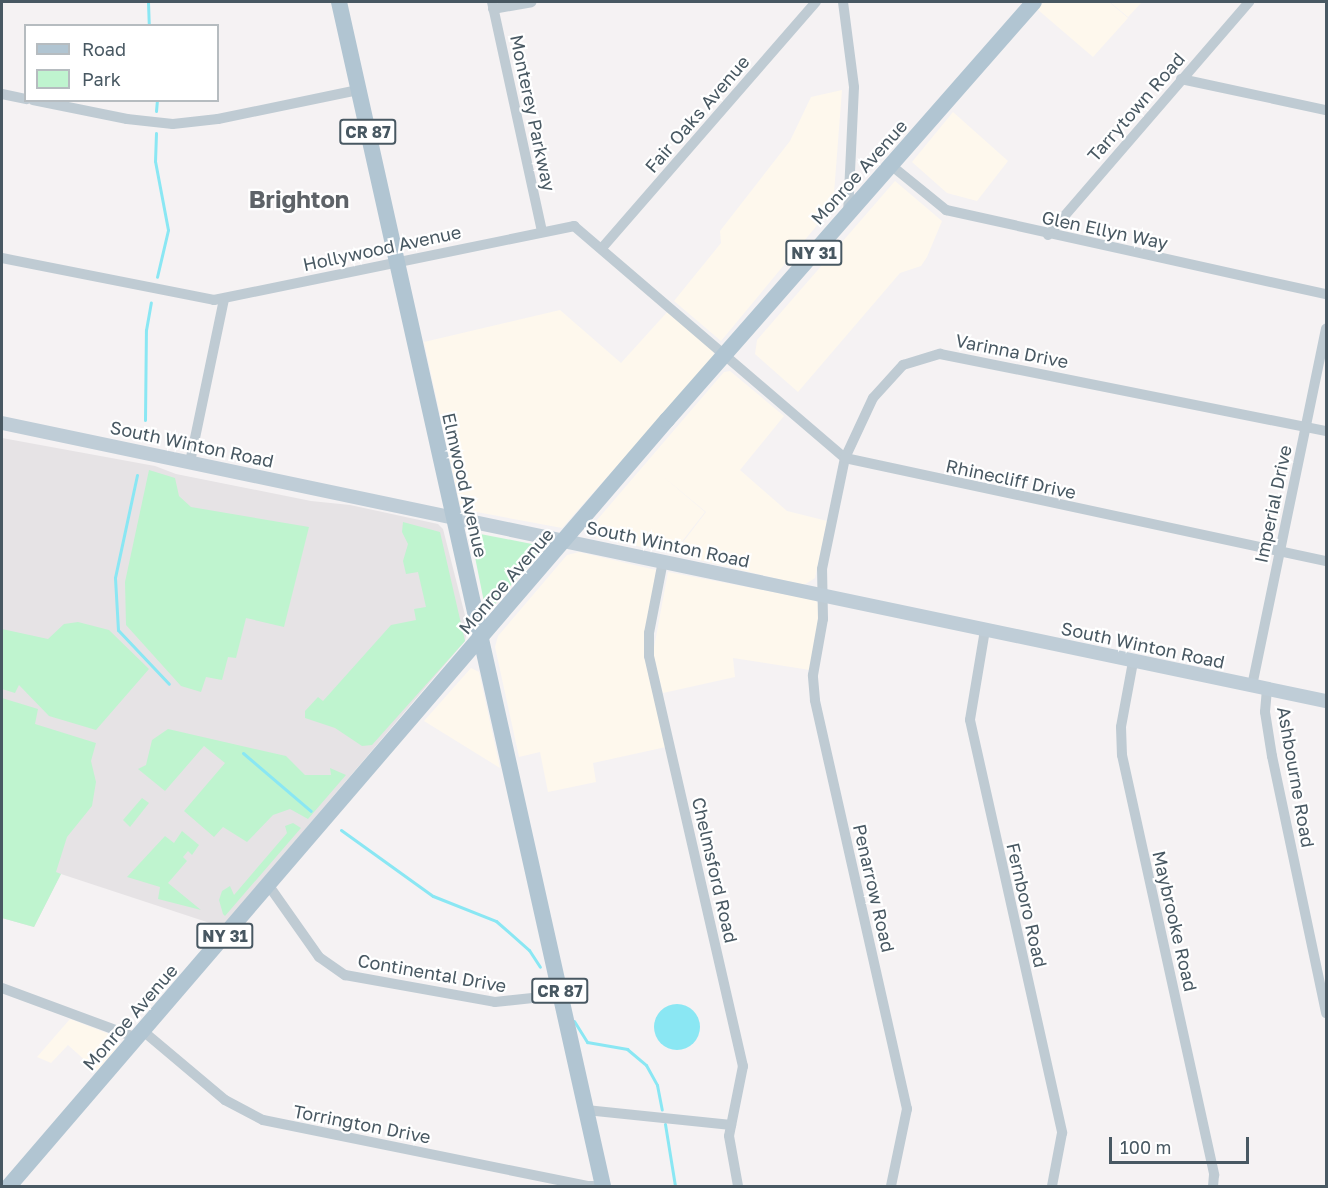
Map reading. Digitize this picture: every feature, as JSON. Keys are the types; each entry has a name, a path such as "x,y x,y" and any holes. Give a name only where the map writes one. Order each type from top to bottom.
{"main road":[{"name":"Elmwood Avenue","path":"339,2 603,1186"},
{"name":"Monroe Avenue","path":"9,1186 848,214 1034,2"},
{"name":"South Winton Road","path":"2,423 1326,701"}],"street":[{"path":"492,5 531,2"},
{"name":"Fair Oaks Avenue","path":"602,248 816,2"},
{"path":"843,2 854,87 848,214"},
{"name":"Tarrytown Road","path":"1048,235 1249,2"},
{"name":"Monterey Parkway","path":"492,5 542,231"},
{"path":"1181,79 1326,110"},
{"path":"43,102 127,119 173,124 218,119 358,90"},
{"path":"2,94 24,99"},
{"name":"Glen Ellyn Way","path":"892,166 944,209 1048,235 1326,294"},
{"name":"Hollywood Avenue","path":"2,258 205,299 224,299 574,226 727,354"},
{"path":"190,462 224,299"},
{"name":"Imperial Drive","path":"1252,686 1326,329"},
{"name":"Rhinecliff Drive","path":"727,354 845,458 1326,561"},
{"name":"Varinna Drive","path":"822,595 822,569 845,458 881,385 911,361 940,354 1326,431"},
{"name":"Chelmsford Road","path":"663,561 649,633 649,656 743,1066 729,1144 738,1186"},
{"name":"Penarrow Road","path":"822,595 823,619 813,675 815,700 907,1109 891,1186"},
{"name":"Fernboro Road","path":"985,630 970,720 1062,1133 1052,1186"},
{"name":"Maybrooke Road","path":"1133,662 1121,726 1122,755 1214,1175 1213,1186"},
{"name":"Ashbourne Road","path":"1267,689 1265,712 1272,756 1326,1012"},
{"name":"Continental Drive","path":"269,886 319,957 345,975 495,1002 561,995"},
{"path":"2,988 140,1034"},
{"name":"Torrington Drive","path":"140,1034 225,1100 263,1120 586,1186 603,1186"},
{"path":"586,1110 731,1125"}],"shaded area":[{"path":"1044,2 1109,2 1128,18 1093,57 1037,9"},
{"path":"1110,2 1142,2 1128,17"},
{"path":"842,90 833,206 721,341 674,301 721,243 720,231 790,141 811,97"},
{"path":"953,112 1008,161 977,201 947,193 912,162"},
{"path":"895,181 942,221 927,257 921,266 900,273 798,392 755,354 757,340"},
{"path":"560,310 621,363 669,310 713,349 714,356 562,528 466,510 460,505 424,342"},
{"path":"730,371 784,416 740,470 787,511 827,521 815,578 804,585 674,554 706,512 660,474 705,512 673,553 596,538 591,527 724,372"},
{"path":"2,438 155,466 176,474 311,501 350,505 438,524 443,529 468,627 465,641 222,927 61,874 34,927 2,918"},
{"path":"579,552 656,570 644,656 666,747 593,763 596,782 548,792 540,752 519,757 495,647 498,636 567,555"},
{"path":"668,572 815,600 821,607 810,670 733,658 735,677 663,693 653,653"},
{"path":"471,668 479,672 500,768 424,721"},
{"path":"70,1019 117,1037 119,1045 97,1071 68,1045 51,1063 37,1057"}],"green space":[{"path":"149,470 175,478 179,496 191,507 309,527 284,627 246,618 236,658 228,657 222,680 206,677 201,692 181,686 126,625 125,582"},
{"path":"403,522 440,532 465,641 372,745 362,746 335,728 305,718 305,711 318,697 323,701 391,625 416,620 414,609 426,607 418,572 406,574 403,561 408,544 402,532"},
{"path":"470,532 537,545 541,549 492,608 484,602"},
{"path":"78,622 109,630 149,669 96,730 49,716 19,685 15,693 2,689 2,629 48,639 64,624"},
{"path":"2,698 38,709 35,724 96,743 91,761 96,782 92,806 67,837 56,872 61,874 34,927 2,918"},
{"path":"168,729 286,756 305,775 331,775 330,768 346,775 308,819 290,809 273,815 247,842 223,827 214,837 184,811 225,763 204,746 165,791 138,769 146,765 152,740"},
{"path":"142,798 149,803 130,827 123,820"},
{"path":"293,823 301,828 225,916 219,900 222,891 230,886 234,895 287,833 285,826"},
{"path":"182,831 199,845 192,855 188,851 183,857 187,861 168,883 201,910 158,899 160,887 127,877 165,836 174,843"}],"water":[{"path":"677,1004 686,1005 694,1010 699,1018 699,1036 694,1044 686,1049 677,1050 668,1049 660,1044 655,1036 654,1027 655,1018 660,1010 668,1005"}],"waterway":[{"path":"148,2 149,24"},
{"path":"156,111 157,102"},
{"path":"156,133 155,161 168,230 157,277"},
{"path":"145,420 146,330 151,302"},
{"path":"137,475 115,578 118,630 169,684"},
{"path":"243,753 311,811"},
{"path":"341,830 433,896 496,921 529,950 540,967"},
{"path":"574,1021 587,1042 627,1049 646,1065 657,1085 662,1110"},
{"path":"665,1124 675,1186"}],"district":[{"name":"Brighton","path":"299,199"}]}
